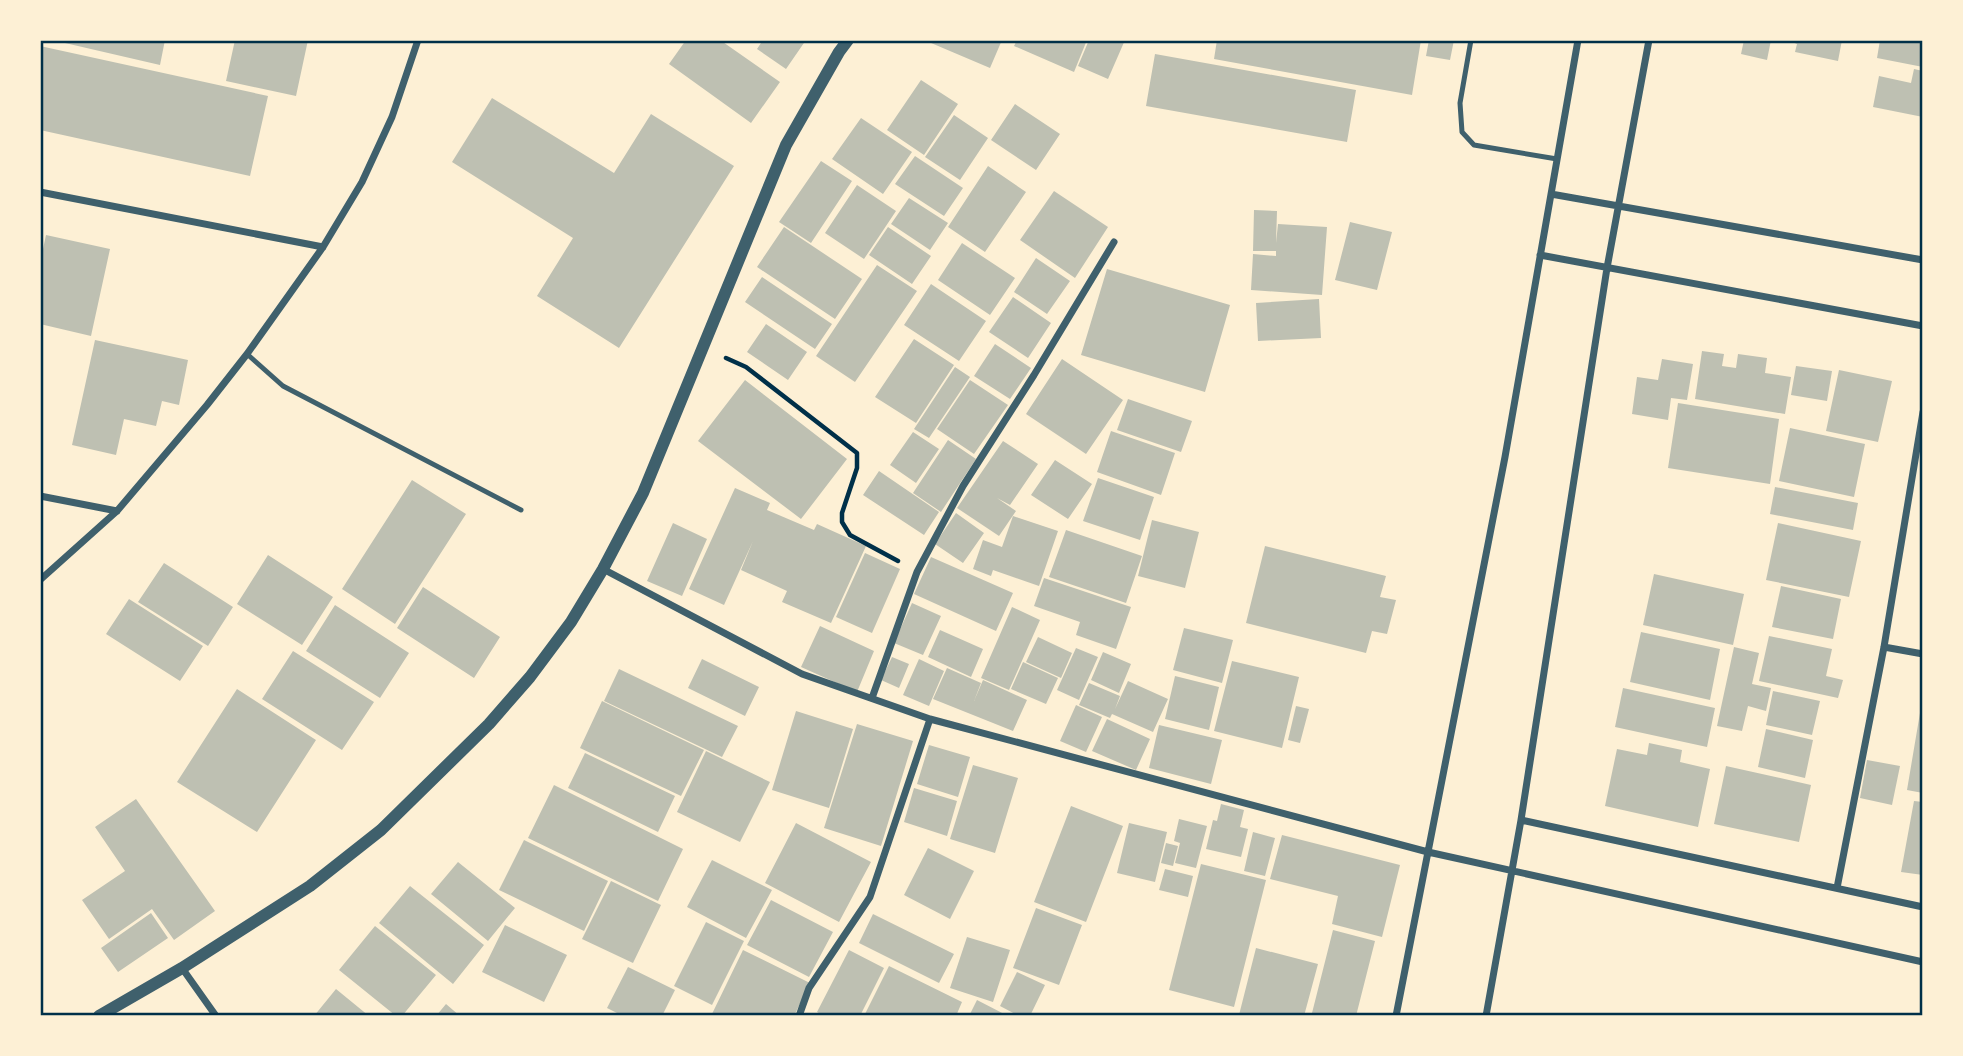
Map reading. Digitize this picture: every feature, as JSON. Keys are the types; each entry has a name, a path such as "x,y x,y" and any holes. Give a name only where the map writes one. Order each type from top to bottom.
{"street":[{"path":"40,580 117,511 247,354 323,247 362,182 392,117 418,40"},
{"path":"99,1016 182,968 310,886 381,830 489,724 530,677 571,622 603,569 643,493 786,145 848,40"},
{"path":"1396,1016 1505,457 1577,40"},
{"path":"1486,1016 1521,820 1608,268 1649,40"},
{"path":"40,192 323,247"},
{"path":"1551,194 1923,260"},
{"path":"872,698 917,572 962,486 1034,375 1114,242"},
{"path":"1540,255 1923,326"},
{"path":"1837,888 1884,647 1923,412"},
{"path":"40,496 117,511"},
{"path":"603,569 802,674 930,719 1428,852 1923,962"},
{"path":"1884,647 1923,654"},
{"path":"799,1016 809,988 870,897 930,719"},
{"path":"1521,820 1923,907"},
{"path":"182,968 216,1016"}],"lane":[{"path":"1471,40 1460,103 1462,132 1474,145 1557,159"},
{"path":"247,354 283,386 521,510"}],"path":[{"path":"704,347 746,367 857,453 857,468 842,513 842,522 850,535 917,572"}],"building":[{"path":"52,40 165,40 160,65"},
{"path":"235,40 308,40 296,96 226,81"},
{"path":"686,40 720,40 780,82 751,123 669,64"},
{"path":"763,40 806,40 786,69 757,49"},
{"path":"924,40 1002,40 990,68"},
{"path":"1017,40 1087,40 1074,72 1014,46"},
{"path":"1089,40 1125,40 1108,79 1078,66"},
{"path":"1217,40 1421,40 1412,95 1214,59"},
{"path":"1429,40 1454,40 1450,60 1426,56"},
{"path":"1744,40 1771,40 1767,60 1741,54"},
{"path":"1787,40 1842,40 1838,61 1795,52 1797,44"},
{"path":"1880,40 1923,40 1923,67 1877,58"},
{"path":"40,46 268,96 250,176 40,130"},
{"path":"1155,54 1356,90 1347,142 1146,106"},
{"path":"1914,69 1923,71 1923,117 1873,107 1879,76 1911,83"},
{"path":"921,80 958,104 924,155 887,130"},
{"path":"492,98 614,173 651,114 734,166 619,348 537,296 573,238 452,162"},
{"path":"1015,104 1060,134 1036,170 991,140"},
{"path":"954,115 988,138 960,180 925,157"},
{"path":"861,118 912,152 883,194 832,159"},
{"path":"915,156 963,188 944,216 895,184"},
{"path":"821,161 852,181 811,243 779,222"},
{"path":"988,166 1026,192 985,252 948,227"},
{"path":"857,185 896,211 864,259 825,233"},
{"path":"1054,191 1108,227 1075,278 1020,240"},
{"path":"909,198 948,223 930,250 891,224"},
{"path":"1254,210 1277,211 1276,243 1278,224 1327,227 1322,295 1251,290 1253,254 1276,256 1276,251 1253,251"},
{"path":"1350,222 1392,232 1377,290 1335,280"},
{"path":"784,227 862,279 835,319 757,267"},
{"path":"888,227 931,256 912,284 869,255"},
{"path":"46,235 110,249 91,336 40,324 40,263"},
{"path":"962,243 1015,278 990,315 938,280"},
{"path":"1036,258 1070,281 1047,314 1014,292"},
{"path":"877,265 917,291 855,382 816,356"},
{"path":"1107,269 1230,305 1205,392 1081,355"},
{"path":"762,277 832,324 815,349 745,302"},
{"path":"931,284 986,321 959,361 904,325"},
{"path":"1013,297 1051,323 1028,358 989,332"},
{"path":"1319,299 1321,338 1258,341 1256,303"},
{"path":"766,324 807,352 788,380 747,352"},
{"path":"914,339 954,365 916,423 875,397"},
{"path":"95,340 188,360 179,405 162,401 156,426 124,419 116,455 72,445"},
{"path":"995,344 1031,368 1010,399 974,376"},
{"path":"1702,351 1724,354 1722,366 1736,368 1738,354 1767,358 1765,373 1791,377 1785,414 1695,399"},
{"path":"1062,359 1123,400 1086,454 1026,414"},
{"path":"1662,359 1693,364 1687,400 1671,398 1668,420 1632,414 1637,377 1658,380"},
{"path":"1796,366 1832,371 1827,401 1791,395"},
{"path":"955,367 970,377 929,438 914,429"},
{"path":"1839,370 1892,381 1878,442 1826,431"},
{"path":"745,380 847,459 801,519 698,441"},
{"path":"970,380 1008,405 974,454 937,429"},
{"path":"1128,399 1192,421 1181,452 1117,430"},
{"path":"1678,403 1779,419 1770,484 1668,468"},
{"path":"1790,428 1865,444 1854,497 1779,481"},
{"path":"1111,431 1175,453 1161,495 1097,472"},
{"path":"913,432 939,449 916,483 890,465"},
{"path":"948,440 976,459 941,512 913,493"},
{"path":"1003,441 1038,464 1010,505 997,498 1016,511 999,536 957,508"},
{"path":"1055,460 1092,484 1068,519 1031,495"},
{"path":"879,471 939,512 924,535 863,495"},
{"path":"1098,478 1154,497 1140,540 1083,521"},
{"path":"412,480 466,514 395,624 342,589"},
{"path":"1775,487 1858,503 1853,530 1770,514"},
{"path":"735,488 770,503 767,510 814,530 817,524 866,546 831,623 782,602 787,591 741,570 753,541 724,605 689,589"},
{"path":"956,513 984,533 963,563 935,544"},
{"path":"1013,516 1058,531 1039,586 993,570 991,576 973,569 983,540 1002,547"},
{"path":"1152,520 1199,532 1185,588 1138,576"},
{"path":"673,523 707,539 682,596 647,581"},
{"path":"1778,523 1861,541 1849,597 1766,580"},
{"path":"1066,530 1142,556 1126,603 1049,577"},
{"path":"1265,546 1386,576 1380,597 1396,600 1387,634 1372,631 1366,653 1246,623"},
{"path":"865,553 900,569 872,633 836,617"},
{"path":"268,555 333,597 302,645 237,604"},
{"path":"931,557 1013,593 996,631 914,594"},
{"path":"164,563 233,607 208,646 138,602"},
{"path":"1654,574 1744,594 1733,645 1643,625"},
{"path":"1044,578 1131,607 1116,649 1076,635 1080,622 1034,606"},
{"path":"1781,586 1841,599 1833,639 1772,627"},
{"path":"423,587 500,637 474,678 397,628"},
{"path":"129,599 203,646 180,681 106,634"},
{"path":"912,603 941,616 923,655 894,643"},
{"path":"335,605 409,653 380,698 306,651"},
{"path":"1012,607 1040,620 1009,690 981,678"},
{"path":"820,626 874,651 857,692 801,667"},
{"path":"1184,628 1233,640 1222,683 1173,670"},
{"path":"940,630 983,649 971,677 928,657"},
{"path":"1641,632 1720,649 1710,700 1630,682"},
{"path":"1769,636 1832,649 1826,676 1843,680 1838,698 1759,681"},
{"path":"1038,637 1072,653 1061,678 1026,662"},
{"path":"1734,647 1759,653 1752,684 1771,688 1766,711 1748,706 1742,731 1717,726"},
{"path":"1076,648 1098,657 1079,700 1057,690"},
{"path":"293,651 374,702 342,750 262,699"},
{"path":"1103,652 1131,664 1119,693 1091,680"},
{"path":"892,657 909,664 899,688 881,680"},
{"path":"702,659 759,687 745,716 688,688"},
{"path":"919,659 944,671 929,706 903,695"},
{"path":"1232,661 1299,677 1282,748 1214,731"},
{"path":"1023,662 1058,678 1046,704 1011,689"},
{"path":"947,668 981,683 974,701 983,680 1027,700 1013,731 933,699"},
{"path":"619,669 738,726 722,757 604,701"},
{"path":"1175,676 1219,687 1209,730 1165,719"},
{"path":"1128,681 1168,699 1153,732 1112,714 1110,718 1079,705 1089,683 1120,696 1115,709"},
{"path":"1623,688 1715,708 1707,747 1615,727"},
{"path":"237,689 316,740 257,832 177,782"},
{"path":"1773,691 1820,701 1812,735 1766,725"},
{"path":"602,701 704,750 681,796 580,748"},
{"path":"1076,705 1102,717 1086,752 1060,741"},
{"path":"1296,706 1309,709 1300,743 1288,740"},
{"path":"1923,707 1923,793 1907,790"},
{"path":"796,711 853,729 829,808 772,790"},
{"path":"1107,719 1150,739 1136,770 1092,751"},
{"path":"857,724 913,741 881,846 824,828"},
{"path":"1159,725 1222,740 1211,784 1149,768"},
{"path":"1766,729 1813,740 1805,778 1758,767"},
{"path":"1649,743 1682,750 1680,762 1710,769 1698,827 1605,806 1617,749 1647,755"},
{"path":"929,745 970,757 958,797 917,784"},
{"path":"706,751 770,782 740,842 677,812"},
{"path":"585,753 675,796 658,832 568,788"},
{"path":"1867,760 1900,766 1892,805 1860,798"},
{"path":"973,765 1018,778 995,853 950,839"},
{"path":"1726,766 1811,785 1799,842 1714,824"},
{"path":"554,785 683,849 658,901 528,838"},
{"path":"914,788 957,801 947,836 904,822"},
{"path":"136,799 215,911 174,940 152,909 109,939 82,900 125,871 95,827"},
{"path":"1914,801 1923,802 1923,875 1901,872"},
{"path":"1221,804 1244,810 1240,827 1248,829 1241,857 1206,849 1213,820 1217,821"},
{"path":"1071,806 1123,826 1086,922 1034,902"},
{"path":"1179,819 1207,826 1196,868 1175,863 1180,843 1174,841"},
{"path":"796,823 871,862 839,922 765,883"},
{"path":"1129,823 1167,832 1155,882 1117,873"},
{"path":"1253,832 1275,838 1265,876 1244,871"},
{"path":"1282,835 1400,865 1382,937 1332,924 1338,896 1270,879"},
{"path":"524,840 608,881 584,931 499,890"},
{"path":"1166,843 1178,846 1173,866 1161,863"},
{"path":"928,848 974,871 950,919 904,895"},
{"path":"712,860 772,890 746,938 687,907"},
{"path":"458,862 515,908 488,941 431,894"},
{"path":"1201,864 1266,880 1234,1007 1169,990"},
{"path":"1165,869 1193,876 1188,897 1159,890"},
{"path":"611,881 661,905 633,963 582,939"},
{"path":"410,886 484,945 453,984 379,923"},
{"path":"771,900 833,932 809,977 747,945"},
{"path":"1036,908 1082,925 1059,985 1013,968"},
{"path":"151,913 168,938 118,972 101,948"},
{"path":"873,914 954,954 939,983 859,943"},
{"path":"706,922 744,941 712,1005 674,986"},
{"path":"505,925 567,955 544,1002 482,972"},
{"path":"375,926 436,975 402,1016 396,1016 339,970"},
{"path":"1333,930 1375,941 1356,1016 1323,1016 1312,1013"},
{"path":"967,937 1010,950 993,1002 950,988"},
{"path":"1256,948 1318,964 1304,1016 1239,1015"},
{"path":"743,950 810,983 794,1016 711,1016"},
{"path":"849,950 884,968 860,1016 824,1016 817,1012"},
{"path":"889,966 962,1002 956,1016 864,1016"},
{"path":"628,967 675,990 662,1016 623,1016 607,1008"},
{"path":"1017,972 1045,985 1030,1016 1019,1016 1000,1006"},
{"path":"336,989 369,1016 314,1016"},
{"path":"977,1000 1008,1016 969,1016"},
{"path":"446,1004 460,1016 436,1016"}]}
